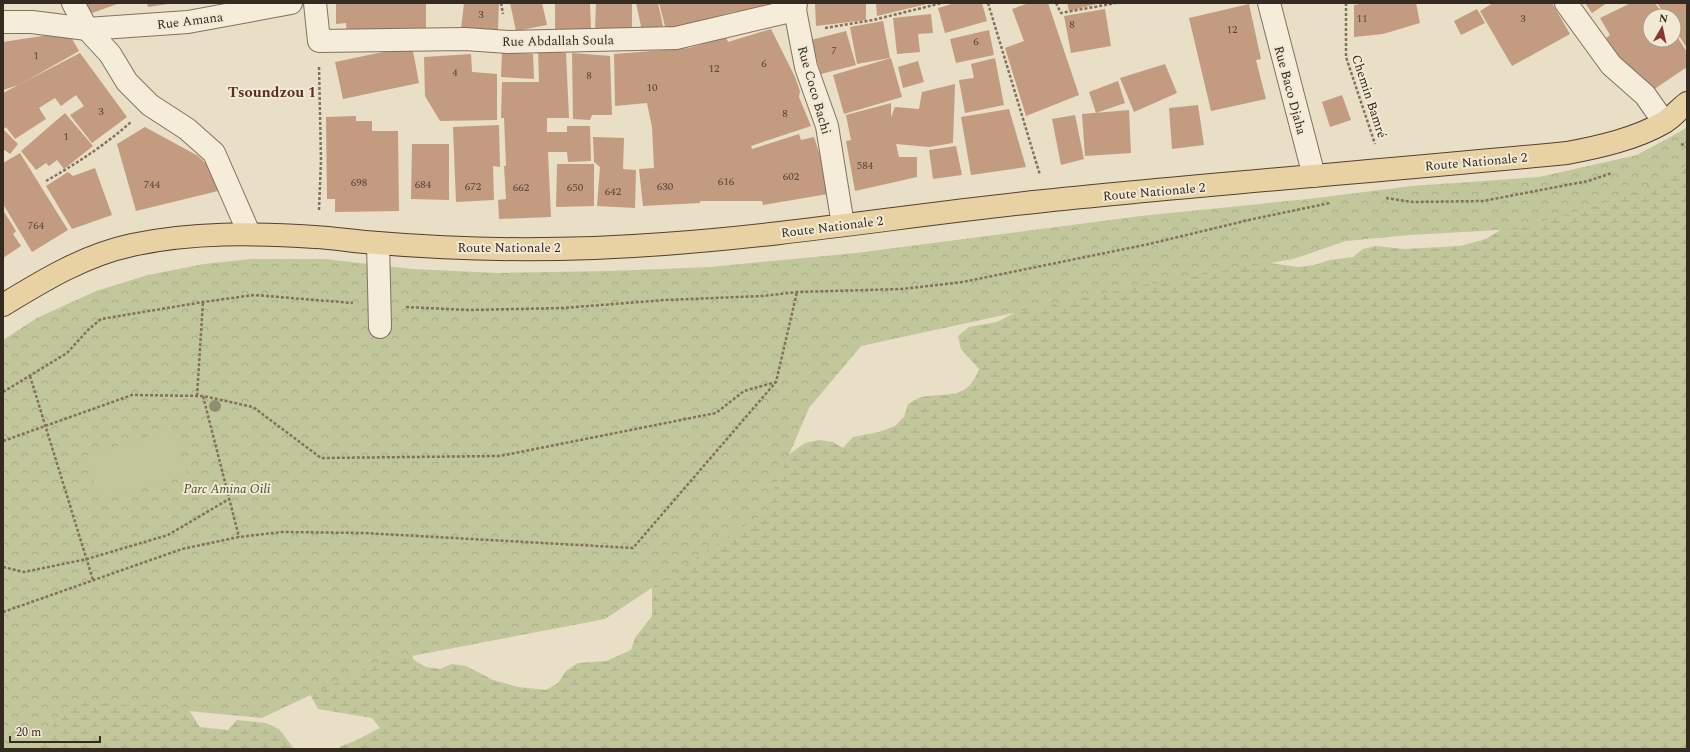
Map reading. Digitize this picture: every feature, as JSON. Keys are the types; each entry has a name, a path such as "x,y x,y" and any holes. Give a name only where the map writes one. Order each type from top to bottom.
{"main road":[{"name":"Route Nationale 2","path":"1665,121 1687,103"},
{"name":"Route Nationale 2","path":"3,305 48,278 92,257 126,247 191,236 249,234 318,237 378,243 451,247 538,248 663,244 843,225 1047,200 1567,153 1622,140 1687,111"}],"street":[{"path":"73,3 87,29 110,54 127,82 150,105 187,128 214,153 249,234"},
{"name":"Rue Amana","path":"3,22 32,22 87,29 188,22 291,3"},
{"path":"315,3 319,41"},
{"name":"Rue Baco Djaha","path":"1269,3 1314,176"},
{"path":"1566,3 1611,65 1645,94 1665,121"},
{"name":"Rue Abdallah Soula","path":"319,41 464,39 508,42 676,38 795,7"},
{"name":"Rue Coco Bachi","path":"795,7 806,67 827,126 843,225"},
{"path":"378,243 380,327"}],"path":[{"path":"799,32 873,20 942,3"},
{"path":"988,3 1047,200"},
{"path":"1056,3 1061,13 1116,3"},
{"name":"Chemin Bamré","path":"1346,3 1346,57 1383,169"},
{"path":"318,237 321,160 319,41"},
{"path":"46,181 64,171 120,132 150,105"},
{"path":"1674,148 1687,143"},
{"path":"1384,198 1413,202 1483,201 1588,180 1615,172"},
{"path":"3,392 67,353 88,330 101,319 203,302 254,295 380,305 469,310 556,308 665,300 763,296 797,292 902,289 963,282 1149,244 1253,219 1336,202"},
{"path":"3,612 182,549 239,537 282,532 364,533 632,548 776,382 797,292"},
{"path":"196,396 203,302"},
{"path":"30,376 94,580"},
{"path":"3,441 132,395 203,396 253,406 321,458 500,456 716,412 744,391 776,382"},
{"path":"203,396 239,537"},
{"path":"3,567 24,572 87,559 168,535 229,499"}],"green space":[{"name":"Parc Amina Oili","path":"1687,128 1687,166 1641,190 1592,207 1516,229 1410,235 1346,241 1293,259 1148,284 861,346 809,408 764,513 605,619 380,662 262,718 74,700 34,749 3,749 3,340 37,318 96,291 148,275 204,264 251,259 325,259 412,269 498,273 710,267 856,253 1141,216 1308,199 1412,186 1539,177 1637,155"},
{"path":"1687,164 1687,749 338,749 341,746 355,741 380,728 372,718 318,709 311,696 311,682 408,647 414,660 426,667 440,669 452,664 466,666 493,680 518,687 546,690 558,683 566,671 578,663 606,661 631,650 635,638 652,616 652,588 662,562 781,460 805,443 819,440 833,442 843,448 853,437 879,432 895,426 904,417 908,404 918,398 963,391 969,386 979,369 961,349 958,336 969,327 997,322 1036,301 1255,261 1298,267 1353,257 1363,249 1376,246 1404,249 1460,246 1486,239 1510,224"},
{"path":"173,429 187,474 100,501 86,456"},
{"path":"64,692 184,703 200,727 228,730 237,720 266,723 279,729 294,749 29,749"}],"building":[{"path":"84,3 120,3 92,13"},
{"path":"147,3 168,3 168,4 148,7"},
{"path":"336,3 426,3 426,32 347,38 346,23 336,24"},
{"path":"464,3 499,3 498,30 461,29"},
{"path":"510,3 542,3 547,25 516,31"},
{"path":"555,3 590,3 591,30 555,30"},
{"path":"596,3 632,3 632,31 595,31"},
{"path":"636,3 658,3 663,26 642,31"},
{"path":"659,3 780,3 781,5 733,12 666,30"},
{"path":"815,3 866,3 866,20 816,26"},
{"path":"876,3 927,3 927,4 877,16"},
{"path":"955,3 982,3 987,21 945,33 938,8"},
{"path":"1029,3 1048,3 1079,95 1026,116 1005,48 1024,41 1012,9"},
{"path":"1067,3 1096,3 1096,4 1069,11"},
{"path":"1365,3 1416,3 1420,23 1383,34 1354,37 1354,5"},
{"path":"1493,3 1552,3 1570,34 1512,66 1480,11"},
{"path":"1585,3 1607,3 1592,13"},
{"path":"1631,3 1655,3 1658,8 1642,8 1642,48 1682,48 1682,44 1687,52 1687,67 1653,90 1623,62 1606,38 1610,35 1600,18"},
{"path":"1657,3 1687,3 1687,48 1682,40 1682,8 1660,8"},
{"path":"1249,4 1261,59 1256,60 1266,99 1211,111 1189,18"},
{"path":"1105,9 1111,46 1071,53 1064,16"},
{"path":"1477,9 1485,23 1461,35 1454,21"},
{"path":"931,14 933,33 918,34 920,52 897,54 893,18"},
{"path":"883,21 890,58 857,64 850,27"},
{"path":"771,29 795,77 800,91 799,97 811,126 751,146 752,149 799,134 801,140 814,137 824,168 828,194 763,205 762,201 700,201 700,203 643,206 639,169 654,168 652,127 647,103 615,106 614,54 689,48 726,37 728,42"},
{"path":"989,30 994,55 956,63 950,39"},
{"path":"846,31 856,65 821,74 811,40"},
{"path":"68,32 79,51 19,85 3,90 3,42"},
{"path":"412,46 419,83 343,99 335,62"},
{"path":"538,49 566,53 569,118 547,118 547,132 567,132 567,126 590,126 591,161 568,162 567,152 548,152 551,217 499,219 498,200 506,199 504,118 501,118 502,82 539,82"},
{"path":"502,52 533,54 534,79 501,77"},
{"path":"80,53 127,117 92,143 70,115 84,106 76,95 61,106 55,98 39,108 46,119 15,139 6,127 4,129 3,93"},
{"path":"572,53 610,56 612,115 592,115 590,120 573,119"},
{"path":"471,54 472,72 497,74 497,120 440,121 425,96 424,57"},
{"path":"891,58 902,97 844,114 833,75"},
{"path":"995,58 1004,105 965,113 959,80 974,78 971,64"},
{"path":"918,61 924,82 903,88 898,67"},
{"path":"1165,64 1177,93 1134,112 1120,78"},
{"path":"1118,81 1125,103 1096,113 1089,92"},
{"path":"955,84 953,143 929,147 896,144 899,157 917,157 917,177 855,191 846,141 851,140 846,115 891,103 891,117 895,107 919,109 922,92"},
{"path":"1342,95 1351,120 1330,127 1322,102"},
{"path":"1198,105 1204,145 1172,149 1169,108"},
{"path":"1009,109 1026,167 971,175 961,117"},
{"path":"1129,110 1131,153 1085,156 1082,114"},
{"path":"65,113 93,146 64,169 57,160 49,166 46,163 36,170 21,151"},
{"path":"1075,115 1084,159 1061,165 1052,119"},
{"path":"356,116 356,121 372,121 372,131 398,131 399,211 335,212 335,199 327,199 326,117"},
{"path":"499,125 500,167 493,166 494,200 456,202 453,127"},
{"path":"145,127 198,156 214,171 218,191 136,211 117,144"},
{"path":"3,129 18,144 10,154 3,149"},
{"path":"593,137 624,138 623,169 636,170 635,208 597,206 600,167 594,162"},
{"path":"412,144 449,144 449,200 411,199"},
{"path":"956,146 962,175 933,179 929,150"},
{"path":"20,153 68,230 32,252 3,204 3,163"},
{"path":"557,164 594,164 594,206 556,207"},
{"path":"95,168 112,215 72,229 46,186 68,172 73,176"},
{"path":"3,210 16,231 13,234 21,246 3,258"}],"district":[{"name":"Tsoundzou 1","path":"272,92"}]}
